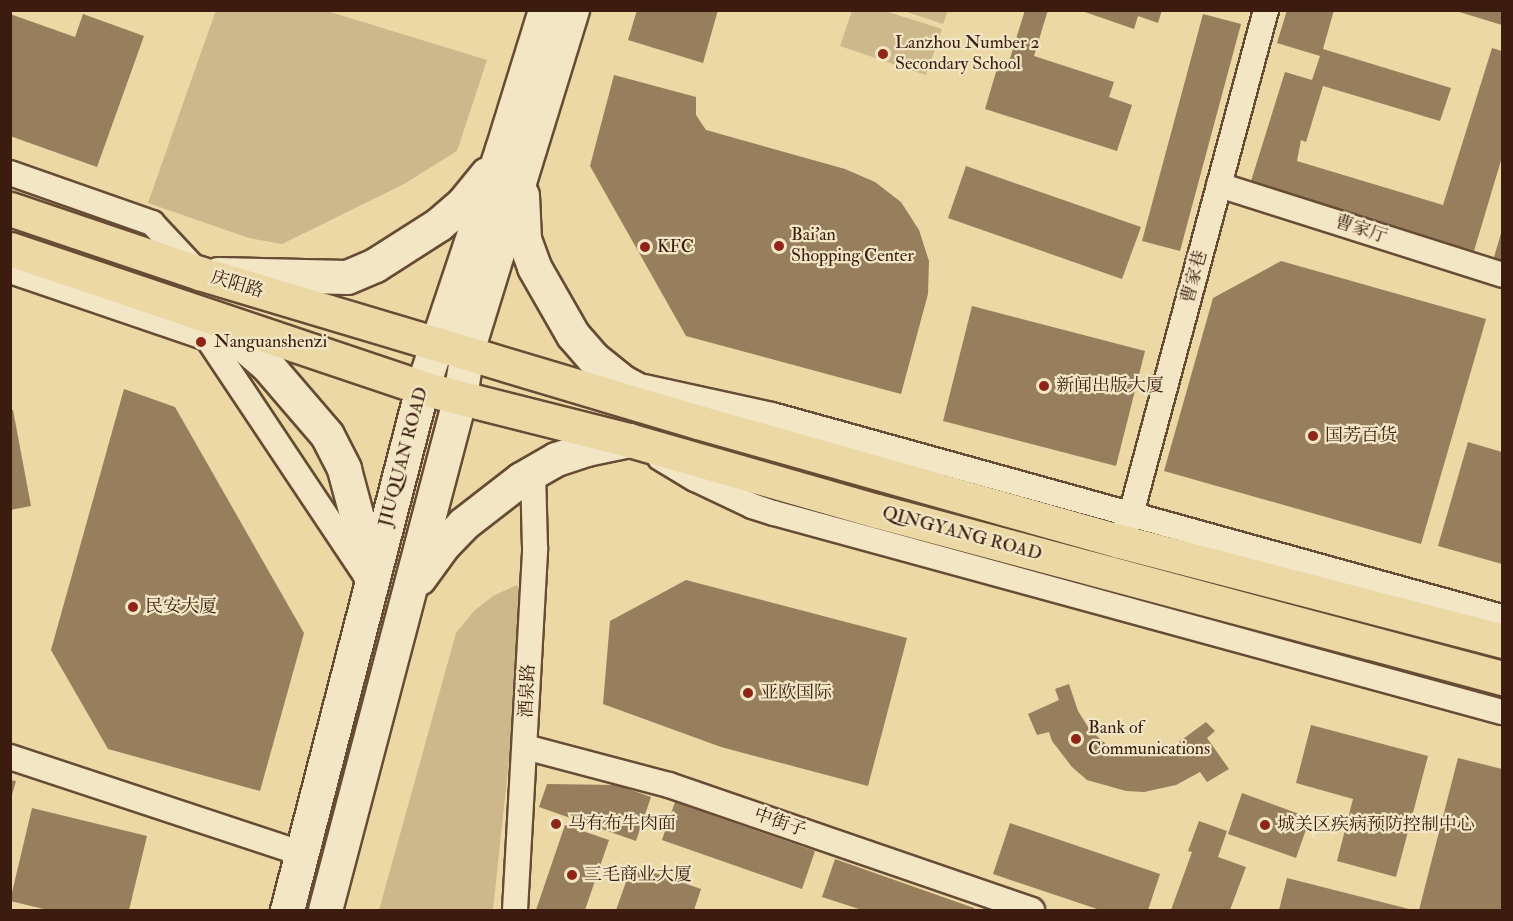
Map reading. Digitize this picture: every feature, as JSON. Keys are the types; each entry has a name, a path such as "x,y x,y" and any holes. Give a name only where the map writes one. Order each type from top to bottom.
{"main road":[{"name":"JIUQUAN ROAD","path":"325,910 460,397 467,351 545,10"},
{"name":"JIUQUAN ROAD","path":"287,910 435,344 572,10"},
{"path":"200,273 347,278 375,266 439,224 514,153"},
{"path":"514,153 524,239 534,267 573,335 593,358 623,382 698,422"},
{"name":"庆阳路","path":"10,209 200,273 435,344 467,351"},
{"name":"庆阳路","path":"10,249 209,327 422,388"},
{"path":"209,327 249,350 296,397 327,435 348,486 371,583"},
{"name":"QINGYANG ROAD","path":"467,351 698,422 1125,528 1503,641"},
{"name":"QINGYANG ROAD","path":"422,388 629,440 889,514 1503,678"},
{"path":"407,597 442,546 463,524 533,472 556,459 586,448 629,440"}],"street":[{"name":"曹家巷","path":"1125,528 1266,10"},
{"path":"10,173 152,223 200,273"},
{"name":"曹家厅","path":"1219,185 1503,275"},
{"path":"10,271 209,327 371,583"},
{"path":"623,382 772,415 1125,528 1503,617"},
{"path":"629,440 696,479 752,506 774,513 1503,712"},
{"name":"酒泉路","path":"515,910 535,548 533,472"},
{"name":"中街子","path":"525,747 669,785 983,903 1032,910"},
{"path":"10,757 301,853"}],"shaded area":[{"path":"216,10 327,11 487,60 457,151 404,184 282,244 249,238 148,203"},
{"path":"948,10 943,24 904,11"},
{"path":"852,11 885,11 942,29 926,75 840,46"},
{"path":"517,585 526,600 493,910 379,910 456,633 474,611 493,596"}],"building":[{"path":"637,10 718,10 703,63 628,40"},
{"path":"1025,10 1048,10 1034,56 1114,82 1109,97 1132,105 1117,151 985,109 999,62 1008,65"},
{"path":"1079,10 1162,10 1158,23 1138,16 1134,29"},
{"path":"1287,10 1334,10 1323,49 1451,88 1440,121 1323,86 1306,142 1301,140 1297,161 1443,205 1492,48 1502,51 1502,157 1474,251 1251,181 1285,72 1312,80 1320,56 1277,43"},
{"path":"1502,10 1502,25 1456,11"},
{"path":"10,14 75,37 83,14 144,36 97,167 10,136"},
{"path":"1203,14 1241,24 1180,251 1142,241"},
{"name":"Bai'an Shopping Center","path":"614,75 696,97 696,115 706,130 845,169 875,182 901,202 919,230 929,261 928,294 901,394 686,336 590,166"},
{"path":"966,166 1141,227 1122,279 948,218"},
{"path":"1502,230 1502,267 1492,264"},
{"name":"国芳百货","path":"1281,261 1486,319 1421,544 1164,471 1213,298"},
{"name":"新闻出版大厦","path":"972,306 1145,351 1116,466 943,421"},
{"path":"124,389 175,407 304,633 260,791 108,749 51,650"},
{"path":"10,410 13,410 31,506 10,510"},
{"path":"1468,442 1502,452 1502,564 1438,546"},
{"name":"亚欧国际","path":"686,580 907,638 868,786 721,747 603,704 610,621"},
{"name":"Bank of Communications","path":"1069,684 1078,711 1090,730 1106,744 1130,754 1151,755 1172,747 1206,722 1215,731 1207,738 1229,769 1207,782 1200,772 1176,785 1144,792 1126,791 1087,780 1072,767 1052,741 1049,732 1037,735 1028,714 1059,700 1055,689"},
{"path":"1311,725 1428,756 1396,877 1337,861 1353,799 1296,783"},
{"path":"1458,758 1502,769 1502,910 1419,910"},
{"path":"10,780 16,781 11,798 10,798"},
{"path":"547,784 617,785 651,797 636,841 539,807"},
{"path":"1242,793 1310,818 1296,858 1228,834"},
{"path":"675,802 815,851 802,889 662,840"},
{"path":"32,808 147,836 129,910 48,910 10,901"},
{"path":"1199,821 1227,831 1218,857 1246,867 1230,910 1171,910 1192,852 1188,851"},
{"path":"1010,823 1160,874 1148,910 1100,910 993,874"},
{"name":"三毛商业大厦","path":"565,825 609,840 585,910 536,910"},
{"path":"835,859 974,908 974,910 862,910 822,897"},
{"path":"632,865 701,889 694,910 616,910"},
{"path":"1287,878 1413,910 1279,910"}],"place":[{"name":"Lanzhou Number 2 Secondary School","path":"883,54"},
{"name":"Bai'an Shopping Center","path":"779,246"},
{"name":"KFC","path":"645,247"},
{"name":"Nanguanshenzi","path":"201,342"},
{"name":"新闻出版大厦","path":"1044,386"},
{"name":"国芳百货","path":"1313,436"},
{"name":"民安大厦","path":"133,607"},
{"name":"亚欧国际","path":"748,693"},
{"name":"Bank of Communications","path":"1076,739"},
{"name":"马有布牛肉面","path":"556,824"},
{"name":"城关区疾病预防控制中心","path":"1265,825"},
{"name":"三毛商业大厦","path":"572,875"}]}
